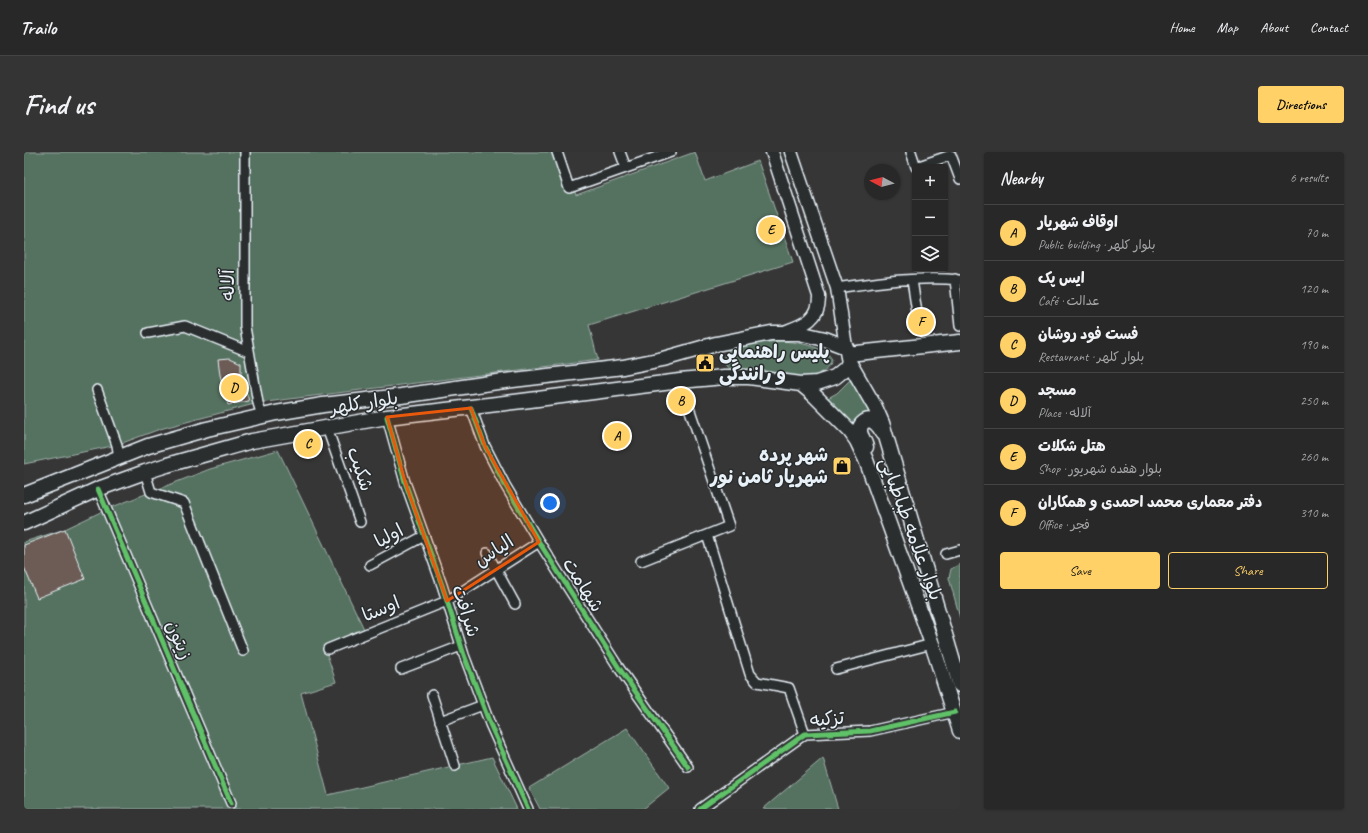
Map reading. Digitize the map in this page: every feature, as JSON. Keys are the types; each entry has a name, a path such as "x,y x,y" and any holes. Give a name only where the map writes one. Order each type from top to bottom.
{"main road":[{"path":"772,152 819,296 820,305 815,314 805,324 784,332"},
{"path":"791,152 837,288 847,354 960,342"},
{"name":"بلوار کلهر","path":"24,495 148,446 177,437 262,416 323,405 623,367 663,359 716,344 771,333 784,332 813,336 847,354 846,368 835,377 817,384 801,384 749,377 680,380 471,408 387,417 252,441 145,472 98,490 24,523"},
{"name":"بلوار علامه طباطبایی","path":"847,354 882,423 960,685"},
{"name":"بلوار علامه طباطبایی","path":"801,384 814,395 857,440 876,486 932,644 960,731"},
{"path":"876,486 868,452 860,432 860,426 864,421 870,420 874,422 887,440"}],"street":[{"name":"آلاله","path":"245,152 245,327 258,403 262,416"},
{"path":"556,152 569,188 671,152"},
{"path":"620,152 626,168"},
{"path":"911,152 915,164"},
{"path":"925,164 951,155 960,179"},
{"path":"837,288 879,282 912,280 942,274 957,280 960,326"},
{"path":"912,280 920,326"},
{"path":"148,334 185,326 249,352"},
{"path":"641,561 729,526 680,380"},
{"path":"97,390 117,445 119,458"},
{"name":"شهامت","path":"471,408 485,446 505,485 539,542 619,668 688,767"},
{"name":"شرافت","path":"387,417 405,482 447,601 461,646 483,705 511,773 528,809"},
{"name":"شکیب","path":"327,428 360,522"},
{"path":"145,472 151,492 184,503 243,651"},
{"name":"زیتون","path":"98,490 231,803"},
{"path":"707,535 750,674 757,682 789,688 805,734"},
{"name":"اولیا","path":"370,565 424,536"},
{"name":"الیاس","path":"447,601 539,542"},
{"path":"946,554 960,550"},
{"path":"487,553 515,604"},
{"name":"اوستا","path":"328,649 447,601"},
{"path":"836,669 932,644"},
{"path":"401,669 461,646"},
{"path":"432,695 455,766"},
{"path":"440,720 483,705"},
{"name":"تزکیه","path":"700,809 805,734 870,731 955,712"}],"highlighted area":[{"path":"471,408 485,446 539,542 447,601 405,482 387,417"}],"green space":[{"path":"24,152 559,152 576,195 695,152 705,181 758,161 793,262 589,325 598,360 258,403 160,429 117,445 24,464"},
{"path":"781,341 794,342 824,351 832,360 830,365 824,371 816,375 802,377 734,372 725,364 724,356 729,350 756,343"},
{"path":"850,380 875,415 855,426 826,399 837,393"},
{"path":"278,450 364,629 324,645 336,682 301,693 328,795 492,757 517,809 24,809 24,542 65,529 107,509 210,469"},
{"path":"960,564 960,618 949,578 951,569"},
{"path":"627,728 669,788 643,809 540,809 529,788"},
{"path":"823,758 838,809 763,809"}],"building":[{"path":"230,358 241,363 241,375 249,401 228,405 220,375 218,359"},
{"path":"65,529 85,579 37,598 24,567 24,545"}],"cycle path":[{"path":"471,408 485,446 505,485 539,542 619,668 688,767"},
{"path":"387,417 405,482 442,585 464,655 490,724 528,809"},
{"path":"98,489 231,803"},
{"path":"700,809 805,734 870,731 955,712"}],"place":[{"name":"هتل شکلات","path":"771,230"},
{"name":"دفتر معماری محمد احمدی و همکاران","path":"921,322"},
{"name":"پلیس راهنمایی و رانندگی","path":"705,363"},
{"name":"مسجد","path":"234,388"},
{"name":"ایس پک","path":"681,401"},
{"name":"اوقاف شهریار","path":"617,436"},
{"name":"فست فود روشان","path":"308,444"},
{"name":"شهر پرده شهریار ثامن نور","path":"842,466"}]}
